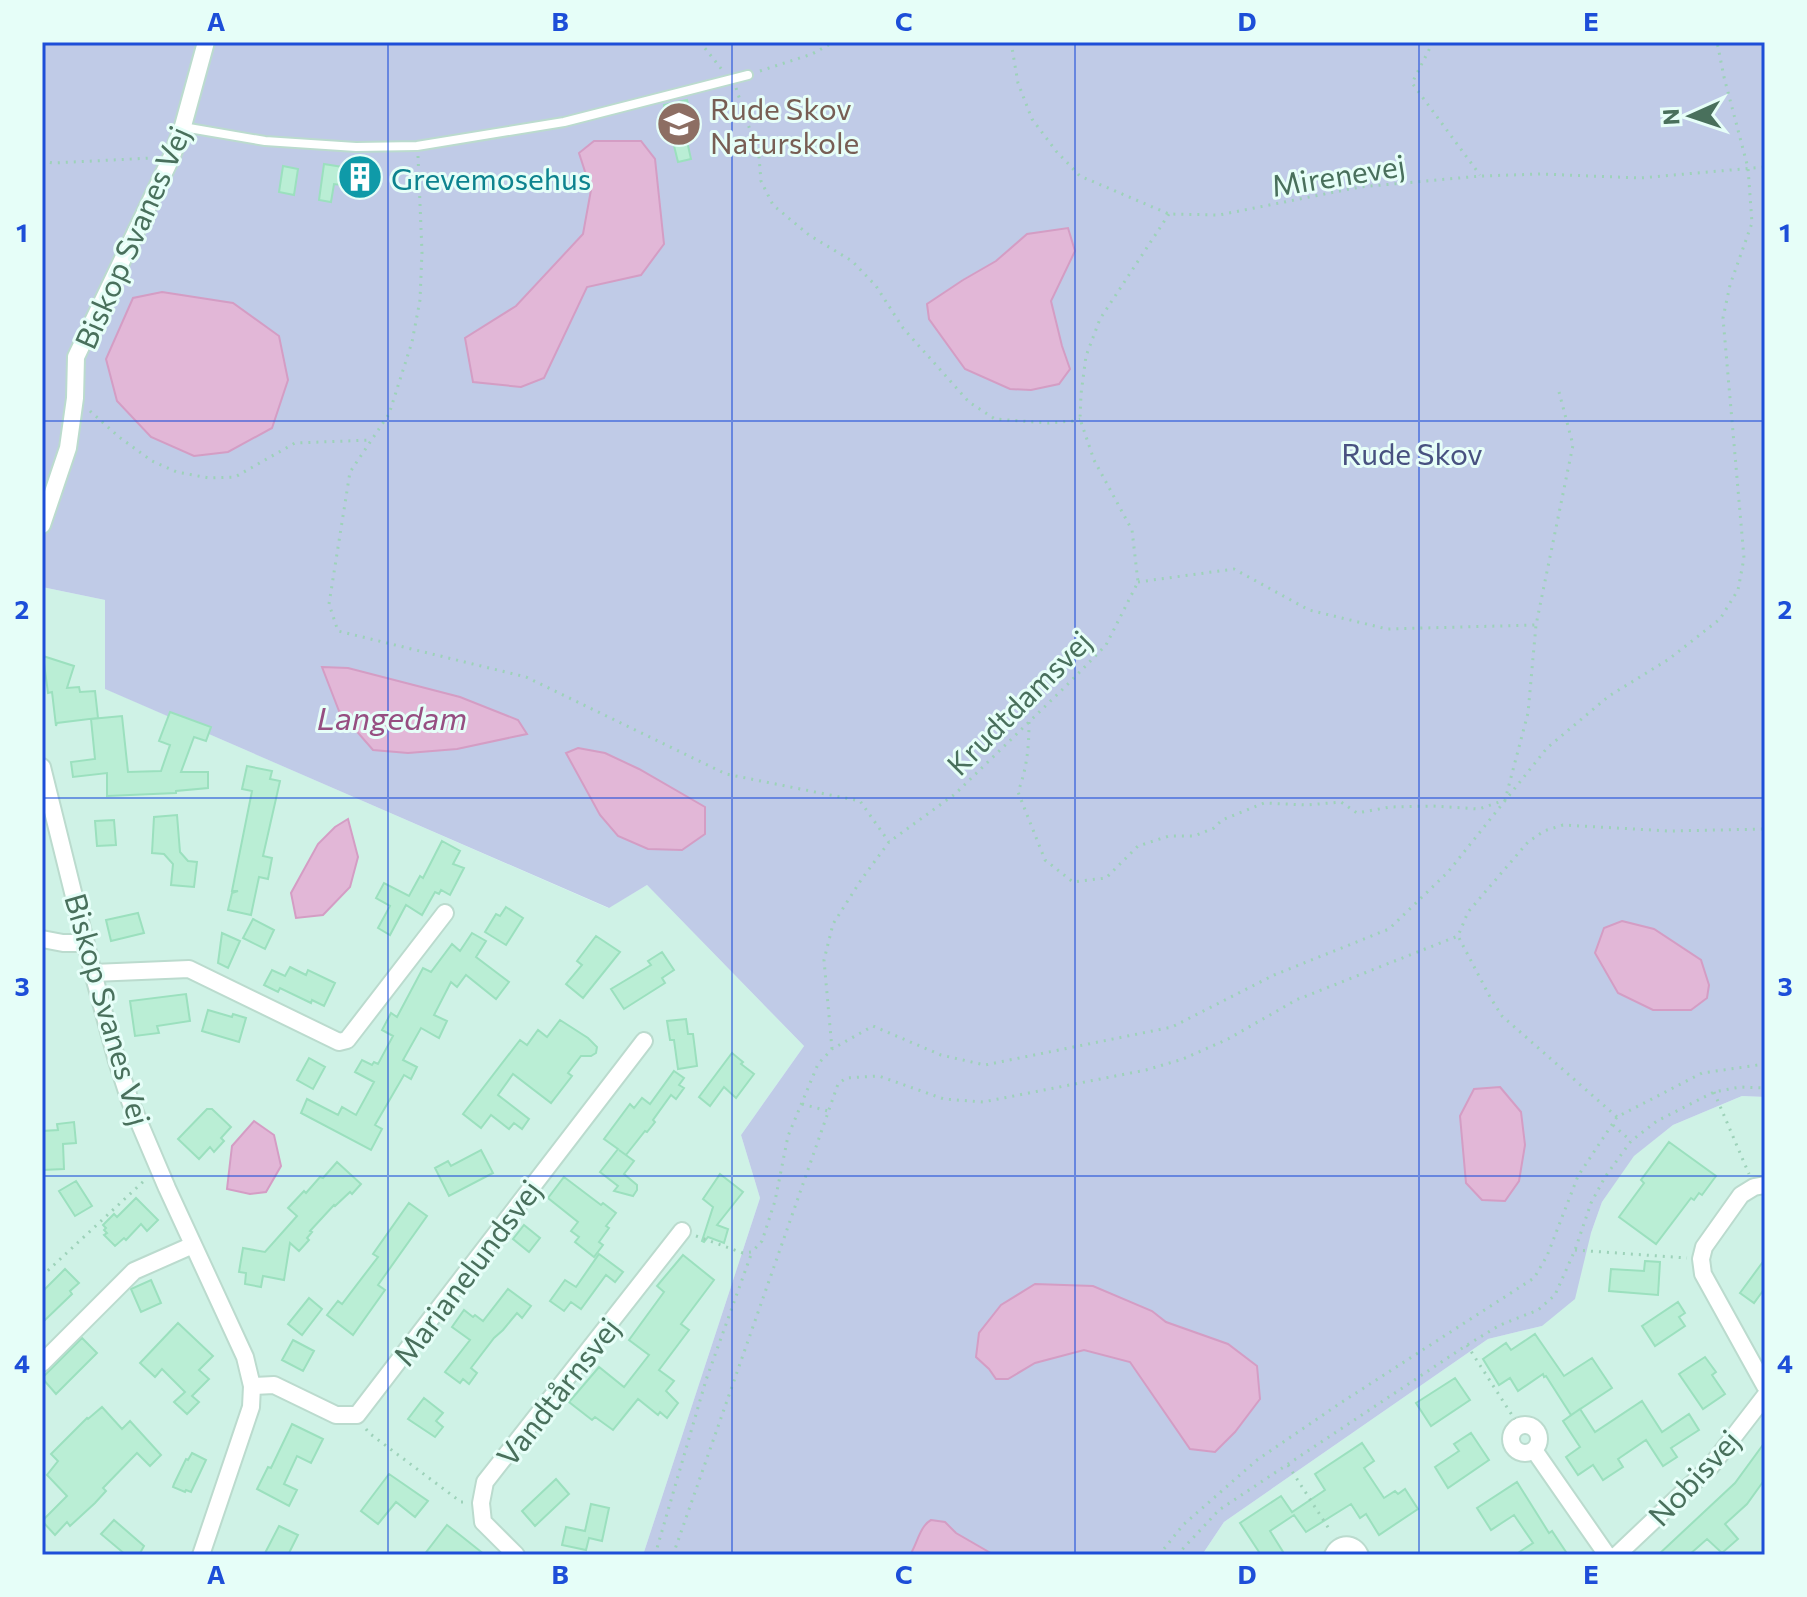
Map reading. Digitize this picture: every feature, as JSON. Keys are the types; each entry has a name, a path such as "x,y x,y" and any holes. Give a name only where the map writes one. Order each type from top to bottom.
{"street":[{"name":"Biskop Svanes Vej","path":"42,525 68,448 75,398 76,357 172,156 206,42"},
{"name":"Biskop Svanes Vej","path":"42,767 93,973 130,1101 245,1357 252,1386 251,1407 201,1555"},
{"path":"93,973 189,969 339,1042 347,1040 445,913"},
{"path":"42,939 86,943"},
{"name":"Marianelundsvej","path":"357,1415 644,1041"},
{"path":"1760,1186 1741,1195 1704,1247 1701,1259 1703,1274 1765,1386"},
{"name":"Vandtårnsvej","path":"516,1555 483,1522 481,1503 485,1482 682,1231"},
{"path":"42,1363 134,1271 193,1245"},
{"path":"252,1386 274,1385 336,1415 357,1415"},
{"name":"Nobisvej","path":"1617,1555 1711,1466 1765,1396"},
{"path":"1519,1426 1531,1426 1537,1431 1540,1439 1534,1450 1607,1555"},
{"path":"1336,1551 1346,1545 1353,1546 1360,1555"}],"lane":[{"path":"183,126 265,141 356,147 417,146 564,122 748,75"}],"path":[{"path":"700,42 732,80 759,157 761,181 773,205 809,235 852,261 876,286 903,328 969,402 995,419 1048,423 1080,419"},
{"path":"748,75 812,54 834,42"},
{"name":"Mirenevej","path":"1011,42 1018,83 1032,119 1056,151 1080,176 1169,214 1219,215 1360,187 1481,176 1541,174 1640,178 1765,167"},
{"path":"1433,42 1412,83 1481,176"},
{"path":"655,1555 706,1380 752,1252 762,1241 775,1201 788,1136 818,1064 832,1049 873,1026 941,1055 985,1065 1172,1027 1274,975 1389,929 1448,872 1547,748 1609,696 1669,659 1720,619 1738,590 1744,558 1723,318 1730,285 1752,223 1748,168 1717,42"},
{"path":"417,146 422,252 420,300 412,342 389,414 350,472 329,604 338,631 526,677 726,774 860,801 889,842"},
{"path":"42,161 53,163 172,156"},
{"path":"1169,214 1100,319 1086,356 1080,419 1094,460 1132,530 1138,582 1234,569 1309,610 1387,629 1536,625"},
{"path":"1505,800 1528,713 1536,625 1573,445 1559,392"},
{"path":"75,398 152,461 177,472 209,478 235,477 295,443 372,440"},
{"name":"Krudtdamsvej","path":"832,1049 824,960 833,924 861,880 889,842 955,794 1106,645 1138,582"},
{"path":"1029,722 1028,759 1018,792 1045,860 1073,882 1106,878 1138,846 1169,836 1194,836 1214,828 1222,820 1264,803 1307,805 1341,802 1357,813 1390,807 1479,809 1505,800"},
{"path":"673,1555 828,1111 838,1084 846,1078 879,1076 944,1099 983,1102 1146,1070 1183,1059 1228,1039 1296,1000 1458,936 1468,912 1528,842 1544,831 1563,825 1669,831 1765,829"},
{"path":"1458,936 1502,1016 1617,1117"},
{"path":"1159,1555 1183,1525 1257,1460 1534,1278 1547,1256 1578,1176 1617,1117 1702,1073 1765,1064"},
{"path":"1177,1555 1219,1510 1467,1345 1500,1325 1538,1310 1555,1295 1591,1203 1631,1141 1657,1121 1714,1092 1740,1087 1765,1088"},
{"path":"1714,1092 1760,1186"},
{"path":"802,1104 828,1111"},
{"path":"1612,1124 1631,1141"},
{"path":"42,1276 159,1166"},
{"path":"682,1231 743,1253 752,1252"},
{"path":"1575,1250 1701,1259"},
{"path":"1467,1345 1519,1426"},
{"path":"357,1415 369,1433 461,1502"},
{"path":"1288,1465 1336,1551"}],"shaded area":[{"path":"42,587 105,600 106,689 608,908 647,885 804,1046 741,1135 760,1198 643,1555 42,1555"},
{"path":"1742,1096 1765,1097 1765,1555 1202,1555 1224,1522 1488,1339 1542,1326 1591,1233 1602,1202 1633,1156 1673,1125"}],"green space":[{"name":"Rude Skov","path":"42,42 1765,42 1765,1097 1742,1096 1673,1125 1634,1156 1602,1202 1575,1299 1542,1326 1488,1339 1224,1522 1202,1555 643,1555 760,1198 741,1135 804,1046 647,885 609,908 105,689 105,600 42,587","holes":["591,190 641,275 587,287 544,378 466,338 516,306 583,234","1027,234 1075,251 1051,301 1070,369 965,369 949,346 962,280 996,261","323,667 348,668 460,697 518,720 526,734 457,749 408,753","605,753 705,807 705,834 682,850 648,849"]}],"water":[{"path":"594,141 641,141 655,159 664,244 641,275 587,287 544,378 521,387 473,382 465,338 516,306 583,234 591,190 579,153"},
{"path":"1068,228 1075,251 1051,301 1070,369 1059,384 1031,390 1010,389 965,369 929,319 927,304 996,261 1027,234"},
{"path":"162,292 233,303 279,336 288,380 272,428 228,452 194,456 151,437 117,401 106,359 133,298"},
{"name":"Langedam","path":"322,667 348,668 460,697 518,720 527,734 457,749 408,753 373,750 339,711"},
{"path":"578,748 605,753 705,807 705,834 682,850 648,849 618,836 600,815 566,753"},
{"path":"348,819 358,857 350,887 323,915 296,918 291,893 318,844"},
{"path":"1622,921 1654,929 1701,960 1709,985 1707,998 1691,1010 1653,1010 1618,993 1595,953 1604,928"},
{"path":"1500,1087 1521,1112 1525,1145 1519,1181 1505,1201 1482,1200 1466,1183 1460,1116 1474,1089"},
{"path":"254,1121 274,1135 281,1166 266,1192 250,1194 227,1189 232,1146"},
{"path":"1035,1284 1093,1286 1152,1311 1166,1322 1228,1344 1257,1366 1260,1399 1215,1452 1190,1449 1130,1362 1084,1350 1035,1363 1008,1379 996,1379 976,1357 979,1333 1001,1305"},
{"path":"931,1520 945,1522 956,1533 994,1555 910,1555 921,1531"}],"building":[{"path":"687,100 694,130 685,132 691,159 678,162 664,105"},
{"path":"324,164 373,169 371,189 334,184 331,202 319,200"},
{"path":"283,166 298,169 294,195 279,192"},
{"path":"43,656 74,666 67,688 79,687 80,692 95,691 98,718 57,723 56,726"},
{"path":"170,712 211,727 206,741 194,737 181,772 208,772 208,788 176,793 107,796 107,773 73,777 71,762 95,759 91,719 122,716 128,772 161,771 170,745 159,741"},
{"path":"247,766 272,771 270,779 280,781 263,856 272,858 268,879 259,877 251,915 228,910 232,893 238,891 232,891 252,791 242,789"},
{"path":"177,815 180,852 188,861 197,862 194,887 171,885 173,864 164,854 152,853 154,817"},
{"path":"114,820 116,845 97,846 95,821"},
{"path":"442,841 460,851 453,864 464,868 450,895 441,890 439,894 435,892 422,915 406,905 390,935 378,928 390,906 376,898 384,883 409,896 420,876 423,878"},
{"path":"506,907 523,918 506,945 485,932 496,914 500,916"},
{"path":"138,913 144,933 111,941 106,920"},
{"path":"253,919 274,930 265,949 243,938"},
{"path":"222,933 240,941 228,968 218,963"},
{"path":"472,933 486,941 476,957 509,982 496,999 466,975 457,987 451,982 434,1015 447,1021 439,1038 421,1028 403,1060 417,1067 411,1079 404,1075 375,1125 382,1129 371,1150 301,1113 307,1099 338,1115 342,1107 356,1115 374,1082 355,1072 362,1060 372,1065 374,1062 378,1064 393,1036 382,1030 391,1013 397,1017 423,968 431,972 452,944 460,951"},
{"path":"596,936 620,952 583,998 566,984 582,965 577,961"},
{"path":"662,952 674,970 662,978 665,983 624,1009 611,989 651,965 648,961"},
{"path":"290,967 306,975 308,970 335,983 324,1006 280,988 278,992 264,985 272,970 285,976"},
{"path":"186,994 190,1021 157,1026 159,1033 135,1036 130,1001"},
{"path":"208,1010 246,1018 239,1042 202,1031"},
{"path":"686,1019 688,1034 693,1034 697,1066 678,1069 674,1040 670,1040 667,1021"},
{"path":"560,1020 597,1047 596,1053 591,1056 581,1056 568,1073 572,1076 551,1103 513,1074 498,1095 529,1119 522,1129 514,1123 509,1129 491,1115 481,1128 463,1114 520,1040 527,1045 538,1030 547,1037"},
{"path":"732,1053 754,1074 736,1098 724,1087 710,1106 699,1097"},
{"path":"309,1058 325,1067 313,1089 297,1080"},
{"path":"674,1071 684,1078 679,1085 684,1088 676,1099 671,1095 653,1120 655,1122 626,1155 619,1150 634,1161 624,1174 637,1185 637,1190 633,1196 614,1191 618,1186 600,1172 618,1149 604,1139 630,1104 634,1108 642,1098 650,1104"},
{"path":"207,1109 212,1109 231,1127 214,1152 210,1147 199,1159 178,1139"},
{"path":"74,1122 76,1143 63,1144 64,1169 42,1170 42,1131 58,1130 57,1124"},
{"path":"1669,1142 1716,1176 1702,1195 1699,1193 1694,1200 1691,1198 1656,1244 1619,1217"},
{"path":"481,1150 493,1173 449,1196 435,1168 448,1161 451,1166"},
{"path":"337,1162 361,1184 334,1205 310,1231 309,1240 299,1251 290,1243 284,1280 263,1276 261,1287 245,1284 246,1273 239,1272 243,1248 265,1252 297,1216 288,1208"},
{"path":"720,1174 743,1192 717,1225 728,1229 724,1243 708,1237 704,1242 713,1207 703,1199"},
{"path":"564,1177 616,1213 606,1226 609,1228 599,1242 603,1245 594,1257 575,1242 579,1237 571,1231 578,1222 548,1198"},
{"path":"76,1181 92,1206 75,1216 59,1191"},
{"path":"136,1198 158,1220 147,1231 141,1224 126,1240 124,1238 115,1246 104,1235 107,1233 103,1225 114,1214 117,1217"},
{"path":"409,1203 427,1216 378,1285 385,1290 353,1335 327,1315 338,1301 342,1304 378,1257 373,1254"},
{"path":"524,1225 540,1238 529,1252 513,1239"},
{"path":"599,1254 623,1272 615,1282 606,1275 581,1309 571,1302 564,1311 550,1301 565,1280 576,1287"},
{"path":"683,1255 714,1280 681,1324 689,1330 659,1370 674,1381 666,1391 678,1403 667,1418 660,1412 658,1415 638,1399 613,1430 595,1417 592,1420 569,1402 599,1367 624,1387 649,1355 629,1340 664,1292 657,1286"},
{"path":"1765,1259 1765,1288 1754,1303 1740,1293"},
{"path":"1645,1261 1660,1262 1658,1295 1609,1291 1611,1269 1644,1271"},
{"path":"65,1269 79,1283 42,1323 42,1292"},
{"path":"151,1280 161,1303 141,1312 131,1289"},
{"path":"508,1289 531,1306 522,1318 517,1313 494,1338 471,1368 477,1373 469,1384 463,1379 460,1383 445,1372 470,1340 452,1327 464,1310 483,1321"},
{"path":"309,1298 322,1309 302,1335 288,1324"},
{"path":"1678,1302 1685,1313 1679,1317 1685,1326 1655,1346 1642,1326"},
{"path":"178,1323 213,1356 199,1370 209,1379 192,1396 199,1402 187,1414 174,1402 185,1392 162,1369 155,1377 140,1363"},
{"path":"1535,1334 1564,1376 1592,1358 1612,1388 1571,1415 1543,1374 1518,1391 1510,1378 1499,1385 1483,1359 1506,1343 1511,1350"},
{"path":"82,1338 97,1353 56,1394 42,1378"},
{"path":"293,1340 314,1351 303,1371 282,1360"},
{"path":"1705,1357 1716,1372 1712,1375 1725,1394 1703,1409 1679,1374"},
{"path":"1455,1378 1470,1400 1431,1426 1416,1403"},
{"path":"424,1398 443,1413 436,1421 443,1427 435,1437 408,1419"},
{"path":"1642,1401 1662,1432 1689,1414 1699,1430 1671,1448 1677,1457 1663,1466 1646,1440 1618,1459 1623,1467 1603,1480 1593,1465 1578,1475 1566,1457 1580,1447 1563,1421 1580,1409 1595,1432"},
{"path":"102,1407 122,1429 130,1421 161,1455 150,1466 137,1453 103,1488 106,1491 95,1503 70,1526 67,1522 55,1535 42,1521 67,1496 47,1475 58,1461 51,1454"},
{"path":"292,1424 323,1439 311,1463 297,1456 284,1484 297,1490 289,1506 257,1489"},
{"path":"1471,1433 1489,1460 1448,1488 1435,1467 1459,1451 1454,1444"},
{"path":"1765,1442 1765,1479 1747,1504 1725,1524 1738,1539 1722,1553 1707,1539 1689,1555 1658,1555 1735,1483"},
{"path":"1362,1443 1374,1461 1364,1468 1384,1498 1405,1489 1418,1509 1379,1535 1366,1514 1360,1518 1351,1504 1306,1532 1294,1515 1270,1531 1285,1555 1261,1555 1240,1523 1281,1496 1292,1512 1325,1490 1315,1474"},
{"path":"192,1453 206,1460 191,1492 185,1492 173,1487"},
{"path":"389,1474 428,1501 415,1517 396,1502 378,1524 361,1511"},
{"path":"556,1479 569,1494 535,1526 522,1511"},
{"path":"1517,1482 1549,1533 1552,1531 1568,1555 1515,1555 1533,1543 1514,1515 1491,1530 1477,1508"},
{"path":"591,1504 609,1508 602,1541 589,1538 586,1550 562,1545 566,1527 585,1531"},
{"path":"114,1520 144,1546 139,1555 126,1555 101,1534"},
{"path":"447,1525 460,1535 485,1555 424,1555"},
{"path":"279,1526 298,1535 288,1555 264,1555"}],"place":[{"name":"Rude Skov Naturskole","path":"679,124"},
{"name":"Grevemosehus","path":"360,177"}]}
